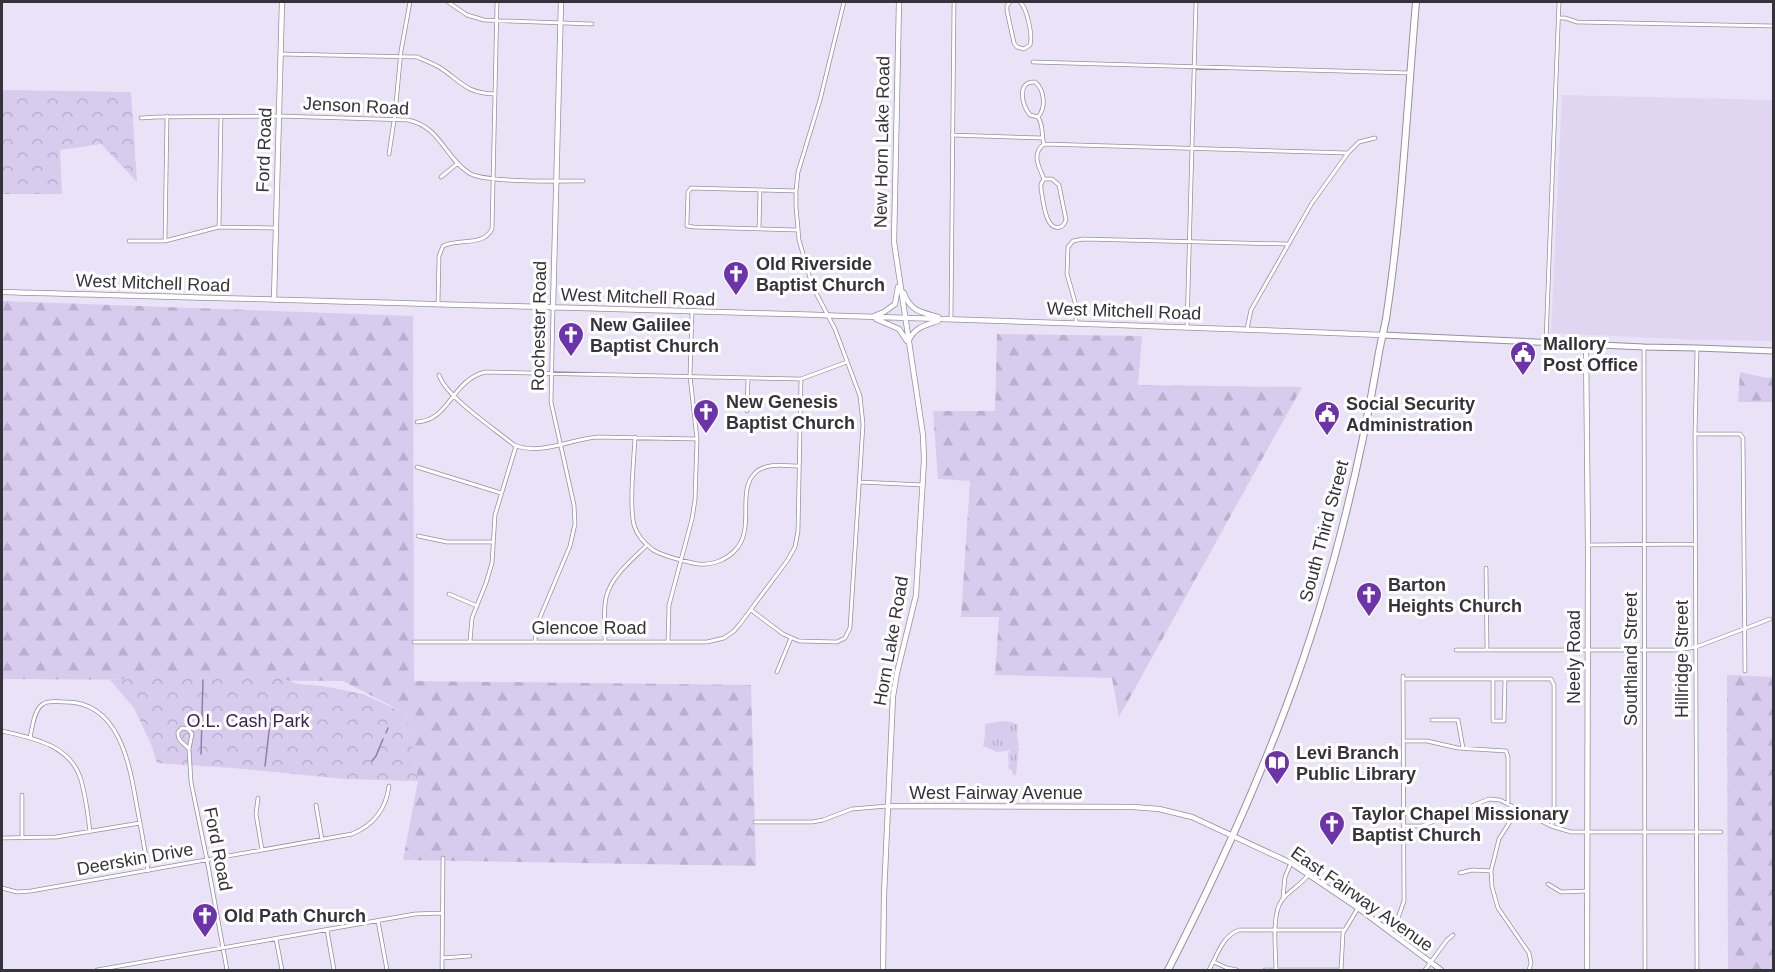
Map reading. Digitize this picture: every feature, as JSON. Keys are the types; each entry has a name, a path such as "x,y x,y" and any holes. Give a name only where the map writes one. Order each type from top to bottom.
{"highway":[{"name":"South Third Street","path":"1168,970 1234,836 1287,706 1320,607 1355,475 1385,322 1396,237 1416,2"}],"main road":[{"name":"Ford Road","path":"274,300 282,2"},
{"name":"Rochester Road","path":"553,308 561,2"},
{"name":"New Horn Lake Road","path":"899,2 894,242 905,318"},
{"path":"871,317 895,304 899,281"},
{"path":"899,281 907,302 914,309 944,319"},
{"name":"West Mitchell Road","path":"2,292 951,319 1382,335"},
{"path":"871,317 896,327 908,343"},
{"name":"Horn Lake Road","path":"883,970 893,696 916,595 922,485 923,435 905,318"},
{"path":"908,343 911,335 920,327 944,319"},
{"path":"1382,335 1773,351"},
{"name":"Neely Road","path":"1586,344 1587,970"},
{"name":"West Fairway Avenue","path":"888,806 1148,808 1192,817 1234,836"},
{"name":"East Fairway Avenue","path":"1234,836 1310,874 1441,970"}],"street":[{"path":"389,154 395,119 400,56 410,2"},
{"path":"448,2 471,17 497,21 592,24"},
{"path":"438,304 439,256 443,246 451,242 482,240 492,230 497,2"},
{"path":"751,610 791,638 806,642 837,642 845,638 851,625 860,482 862,406 847,362 810,278 797,230 796,192 798,172 820,100 844,2"},
{"path":"951,319 954,2"},
{"path":"1011,2 1007,6 1007,11 1014,43 1017,47 1024,49 1030,45 1032,39 1024,7 1020,2"},
{"path":"1187,327 1196,2"},
{"path":"1546,343 1559,2"},
{"path":"1558,18 1577,22 1773,26"},
{"path":"281,54 417,57 437,66 470,90 494,94"},
{"path":"1033,62 1410,73"},
{"path":"1029,81 1035,82 1040,87 1044,108 1038,117 1030,115 1026,108 1023,88 1024,84 1029,81"},
{"path":"165,241 167,116"},
{"path":"219,227 221,116"},
{"name":"Jenson Road","path":"141,118 279,116 411,120 435,134 458,163 474,175 492,179 583,181"},
{"path":"1038,117 1042,126 1044,144"},
{"path":"952,135 1042,138"},
{"path":"1247,329 1251,309 1312,203 1348,153 1364,140 1375,138"},
{"path":"1044,179 1052,179 1059,185 1066,221 1058,228 1048,222 1041,187 1044,179 1037,157 1039,149 1044,144 1348,153"},
{"path":"441,177 458,163"},
{"path":"796,192 689,189 687,226 797,230"},
{"path":"759,229 760,190"},
{"path":"129,241 165,241 219,227 275,228"},
{"path":"1076,323 1074,300 1067,272 1068,247 1072,241 1083,239 1287,244"},
{"name":"Rochester Road","path":"535,642 536,627 567,556 574,529 574,505 551,402 553,308"},
{"path":"668,642 669,605 694,510 697,439 690,376 692,312"},
{"name":"Southland Street","path":"1644,347 1646,970"},
{"name":"Hillridge Street","path":"1697,348 1695,434 1697,970"},
{"path":"417,422 435,417 466,380 485,372 801,379 847,362"},
{"path":"439,375 444,386 453,396 516,446 537,449 592,437 697,439"},
{"path":"747,411 748,378"},
{"name":"Glencoe Road","path":"414,642 707,642 722,639 734,631 787,561 795,546 798,531 801,379"},
{"path":"1695,434 1740,434 1743,438 1744,671"},
{"path":"634,437 633,515 636,529 647,545 661,554 698,564 718,562 740,545 745,532 747,487 753,475 768,466 799,466"},
{"path":"470,641 471,621 490,571 495,515 516,446"},
{"path":"417,467 501,493"},
{"path":"860,482 922,485"},
{"path":"418,536 447,542 493,542"},
{"path":"1588,545 1695,544"},
{"path":"605,642 605,604 609,588 617,576 647,545"},
{"path":"1485,568 1486,650"},
{"path":"449,594 477,606"},
{"path":"1456,650 1678,650 1696,648 1770,619"},
{"path":"777,672 791,638"},
{"path":"1388,931 1398,918 1404,901 1403,678 1549,678 1554,682 1554,819 1551,826"},
{"path":"1493,679 1493,721 1504,721 1504,679"},
{"path":"30,738 39,708 44,703 78,704 92,709 112,727 126,755 148,871"},
{"path":"1432,720 1458,720 1463,748"},
{"path":"182,728 188,729 192,734 189,749 179,740 178,732 182,728"},
{"path":"2,731 53,746 72,762 81,779 90,832"},
{"path":"1404,741 1427,741 1463,748 1506,751 1508,804"},
{"name":"Ford Road","path":"189,749 192,792 207,860 226,970"},
{"name":"Deerskin Drive","path":"2,888 17,892 31,891 352,834 368,826 377,817 383,808 389,786"},
{"path":"22,795 22,838"},
{"path":"258,798 256,814 262,850"},
{"path":"1404,826 1422,826 1489,799 1500,800 1551,826 1571,832 1721,832"},
{"path":"316,805 322,840"},
{"name":"West Fairway Avenue","path":"754,822 812,822 852,809 888,806"},
{"path":"1518,809 1499,839 1491,871 1492,887 1498,908 1529,953 1531,963 1529,970"},
{"path":"2,838 50,838 140,823"},
{"path":"442,970 443,858"},
{"path":"1276,970 1276,912 1283,898 1286,873 1292,863"},
{"path":"1460,873 1472,870 1491,871"},
{"path":"1283,898 1310,874"},
{"path":"1548,884 1561,892 1587,891"},
{"path":"1285,885 1294,889"},
{"path":"1265,970 1341,970 1344,930 1358,908"},
{"path":"97,970 420,914 442,913"},
{"path":"378,921 387,970"},
{"path":"1209,970 1224,941 1234,932 1245,929 1344,930"},
{"path":"327,930 334,970"},
{"path":"1425,970 1453,935"},
{"path":"276,939 282,970"},
{"path":"442,958 470,956"},
{"path":"1214,962 1237,970"}],"shaded area":[{"path":"1562,95 1773,100 1773,341 1551,333"}],"green space":[{"path":"2,90 131,92 137,182 101,144 60,150 62,194 2,194"},
{"path":"2,301 413,316 414,681 751,685 756,866 403,860 418,781 407,714 343,681 2,679"},
{"path":"997,334 1142,336 1138,385 1302,387 1119,717 1112,678 995,675 999,617 961,617 970,481 938,479 933,411 995,411"},
{"path":"1740,372 1767,378 1773,377 1773,677 1772,402 1738,402"},
{"name":"O.L. Cash Park","path":"247,673 271,674 298,684 363,694 407,714 418,781 345,779 157,763 134,708 110,680"},
{"path":"1727,675 1773,677 1773,970 1728,970"},
{"path":"1003,721 1018,725 1019,746 1013,748 1019,747 1016,775 1013,775 1008,767 1008,753 1011,750 997,752 983,746 985,724"}],"waterway":[{"path":"201,754 203,680"},
{"path":"271,720 272,709"},
{"path":"265,766 270,723"},
{"path":"386,733 388,728"},
{"path":"372,761 383,739"}],"place":[{"name":"Old Riverside Baptist Church","path":"736,297"},
{"name":"New Galilee Baptist Church","path":"571,358"},
{"name":"Mallory Post Office","path":"1523,377"},
{"name":"New Genesis Baptist Church","path":"706,435"},
{"name":"Social Security Administration","path":"1327,437"},
{"name":"Barton Heights Church","path":"1369,618"},
{"name":"Levi Branch Public Library","path":"1277,786"},
{"name":"Taylor Chapel Missionary Baptist Church","path":"1332,847"},
{"name":"Old Path Church","path":"205,939"}]}
